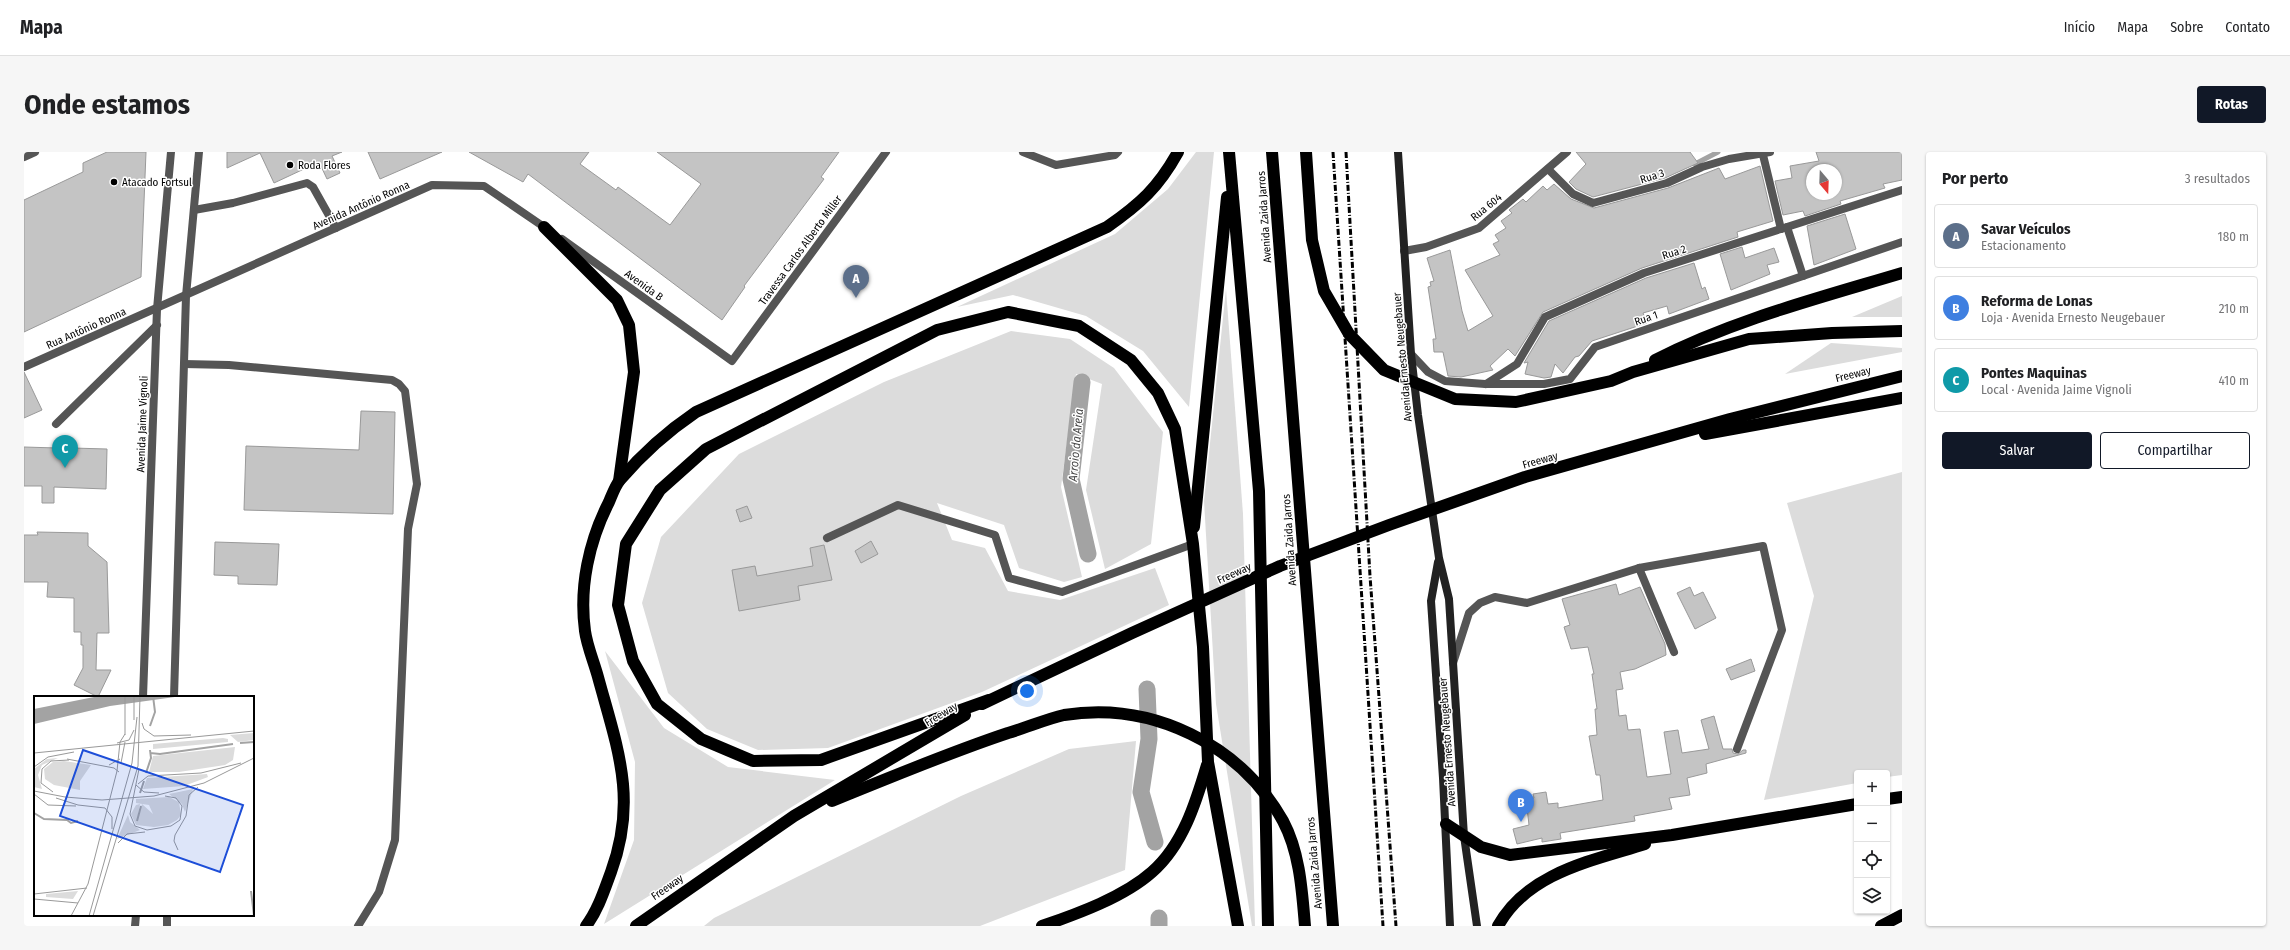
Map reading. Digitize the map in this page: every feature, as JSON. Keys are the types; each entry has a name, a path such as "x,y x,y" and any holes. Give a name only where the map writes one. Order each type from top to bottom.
{"highway":[{"path":"619,481 655,444 696,412 1107,227 1138,206 1164,177 1178,152"},
{"path":"1229,152 1258,490 1268,926"},
{"name":"Avenida Zaida Jarros","path":"1272,152 1332,926"},
{"path":"1306,152 1312,240 1324,291 1349,334 1384,370 1455,399 1516,402 1611,381 1633,372 1689,343 1746,321 1902,273"},
{"path":"1193,544 1230,167"},
{"path":"544,227 617,300 629,325 634,372 619,481 603,514 593,542 585,579 583,605 585,632 622,764 624,812 622,838 613,866 594,914 586,926"},
{"path":"989,700 821,760 753,761 701,739 657,704 633,661 618,605 626,544 660,490 706,449 937,330 1008,312 1079,326 1131,360 1158,393 1175,429 1193,544 1202,647 1208,762 1238,926"},
{"path":"1633,372 1749,339 1832,332 1902,331"},
{"name":"Freeway","path":"636,926 794,816 989,700 1280,566 1389,525 1525,478 1730,420 1902,376"},
{"path":"1635,447 1902,398"},
{"path":"794,816 947,753 1064,715 1110,713 1155,718 1191,733 1224,753 1258,784 1283,822 1297,859 1305,926"},
{"path":"1042,926 1124,892 1152,872 1174,845 1186,824 1196,800 1208,762"},
{"path":"1890,799 1902,797"},
{"path":"1446,824 1481,847 1510,855 1672,835 1854,805"},
{"path":"1498,926 1509,908 1519,898 1549,878 1568,869 1672,835"},
{"path":"1881,926 1902,915"}],"main road":[{"name":"Avenida Ernesto Neugebauer","path":"1398,152 1411,354 1418,416 1439,558 1449,599 1464,836 1477,926"},
{"name":"Avenida Ernesto Neugebauer","path":"1439,558 1431,601 1446,824 1450,926"}],"street":[{"path":"24,157 35,152"},
{"name":"Avenida Jaime Vignoli","path":"143,696 157,309 171,152"},
{"path":"174,696 186,296 199,152"},
{"name":"Travessa Carlos Alberto Miller","path":"732,361 886,152"},
{"path":"1023,152 1056,166 1115,155 1118,152"},
{"name":"Rua 604","path":"1404,252 1426,247 1479,228 1567,152"},
{"path":"1767,153 1784,228 1803,276"},
{"name":"Rua 3","path":"1548,169 1573,194 1592,203 1667,184 1702,167 1722,161 1767,153"},
{"path":"194,210 233,202 307,183 314,187 336,228"},
{"name":"Avenida Antônio Ronna","path":"157,309 432,185 484,186 544,227"},
{"name":"Rua 2","path":"1485,384 1517,364 1545,317 1644,273 1902,190"},
{"name":"Avenida B","path":"544,227 732,361"},
{"name":"Rua 1","path":"1411,354 1428,372 1445,381 1485,384 1544,384 1570,379 1595,347 1902,242"},
{"name":"Rua Antônio Ronna","path":"24,367 157,309"},
{"path":"56,424 157,325"},
{"path":"184,364 229,365 392,380 399,384 405,391 417,484 408,529 395,840 379,892 358,926"},
{"path":"827,538 898,505 995,535 1009,578 1062,592 1193,544"},
{"path":"1453,663 1470,613 1480,603 1495,597 1527,603 1639,568 1763,546 1782,630 1737,750"},
{"path":"1639,568 1674,652"},
{"path":"135,926 136,916"}],"shaded area":[{"path":"1196,152 1214,152 1189,407 1143,351 1086,316 1013,295 957,307 1115,234 1168,189"},
{"path":"1226,289 1243,514 1255,926 1252,926 1216,704 1204,501"},
{"path":"1902,296 1902,317 1852,317"},
{"path":"1011,331 1070,339 1114,368 1163,432 1151,544 1105,569 1086,490 1102,384 1076,374 1061,487 1082,577 1064,582 1019,568 1004,525 937,503 952,540 985,548 1008,591 1060,600 1155,568 1169,605 982,692 828,748 758,750 707,729 668,693 642,603 661,537 739,454 884,382"},
{"path":"1831,343 1902,348 1902,352 1785,374"},
{"path":"1902,472 1902,775 1890,777 1890,770 1854,770 1854,784 1764,800 1814,596 1787,503"},
{"path":"605,651 664,728 728,767 835,780 604,924 634,840 635,762"},
{"path":"1136,741 1125,870 980,926 704,926 714,918 961,796 1069,749"}],"building":[{"path":"107,152 146,152 141,277 24,332 24,200 83,172 83,163"},
{"name":"Roda Flores","path":"227,152 342,152 332,156 340,173 327,179 319,162 274,183 260,153 227,168"},
{"path":"368,152 442,152 380,179"},
{"path":"469,152 589,152 580,164 616,190 618,187 670,225 701,184 657,152 839,152 821,177 824,179 744,286 745,287 722,320 528,174 523,182"},
{"path":"1576,152 1690,152 1698,163 1665,178 1593,197 1576,189 1569,182 1586,164"},
{"path":"1816,152 1902,152 1902,180 1883,184 1885,188 1840,201 1841,204 1805,216 1803,211 1783,215 1775,181 1792,178 1790,166 1819,161"},
{"path":"1760,166 1773,221 1737,232 1738,237 1642,268 1543,312 1515,356 1508,349 1490,366 1493,370 1461,377 1448,376 1443,352 1434,352 1433,339 1436,339 1428,287 1431,286 1430,282 1434,281 1427,258 1450,250 1462,311 1468,331 1493,316 1465,270 1500,255 1493,244 1499,241 1495,235 1506,228 1501,221 1512,213 1509,210 1523,199 1526,202 1543,186 1547,190 1554,184 1571,199 1594,208 1668,188 1719,168 1725,179"},
{"path":"1845,214 1856,249 1814,265 1807,226"},
{"path":"1742,247 1745,258 1774,248 1779,262 1767,265 1770,274 1731,290 1720,254"},
{"path":"1694,263 1702,289 1705,287 1709,299 1669,314 1667,306 1643,313 1647,323 1592,341 1579,356 1575,357 1563,373 1555,364 1551,377 1544,378 1525,374 1528,362 1524,363 1549,321 1646,278"},
{"path":"24,372 42,410 24,418"},
{"path":"361,411 395,412 393,514 244,510 246,446 359,450"},
{"path":"57,443 72,443 72,448 107,449 106,489 54,487 54,503 42,503 42,486 24,486 24,447 57,448"},
{"path":"747,506 752,518 740,522 736,510"},
{"path":"37,532 88,533 88,546 107,562 109,633 97,633 96,670 111,670 98,696 74,685 83,668 83,645 81,645 81,632 74,632 74,598 47,597 48,582 24,582 24,535 38,535"},
{"path":"871,541 878,554 861,563 855,551"},
{"path":"215,542 279,544 277,585 238,584 238,576 214,575"},
{"path":"824,545 832,580 798,586 800,600 739,611 732,570 755,566 757,576 813,566 810,548"},
{"path":"1616,584 1619,595 1640,587 1665,644 1666,655 1635,669 1620,672 1623,689 1616,690 1619,716 1626,715 1628,730 1640,729 1647,777 1671,774 1664,732 1678,730 1682,753 1709,749 1701,720 1714,716 1723,749 1732,749 1733,753 1738,754 1743,750 1746,750 1746,753 1706,764 1707,773 1687,778 1690,795 1669,798 1672,809 1634,816 1635,821 1560,833 1561,839 1542,842 1542,838 1517,844 1513,829 1529,825 1526,799 1534,798 1533,794 1546,792 1548,804 1558,803 1558,808 1603,800 1600,775 1596,775 1589,736 1597,735 1595,709 1597,709 1592,674 1594,674 1588,647 1571,649 1564,627 1570,625 1562,599"},
{"path":"1690,587 1694,596 1703,592 1716,618 1695,629 1677,593"},
{"path":"1751,659 1755,671 1731,680 1726,669"}],"waterway":[{"path":"1695,164 1718,152"},
{"name":"Arroio da Areia","path":"1082,382 1071,479 1088,554"},
{"name":"Arroio da Areia","path":"1147,689 1149,739 1141,792 1155,842"},
{"name":"Arroio da Areia","path":"1159,918 1159,926"}],"railway":[{"path":"1333,152 1383,926"},
{"path":"1346,152 1370,576 1396,926"}],"place":[{"name":"Roda Flores","path":"290,165"},
{"name":"Atacado Fortsul","path":"114,182"},
{"name":"Savar Veículos","path":"856,298"},
{"name":"Pontes Maquinas","path":"65,468"},
{"name":"Reforma de Lonas","path":"1521,822"}]}
